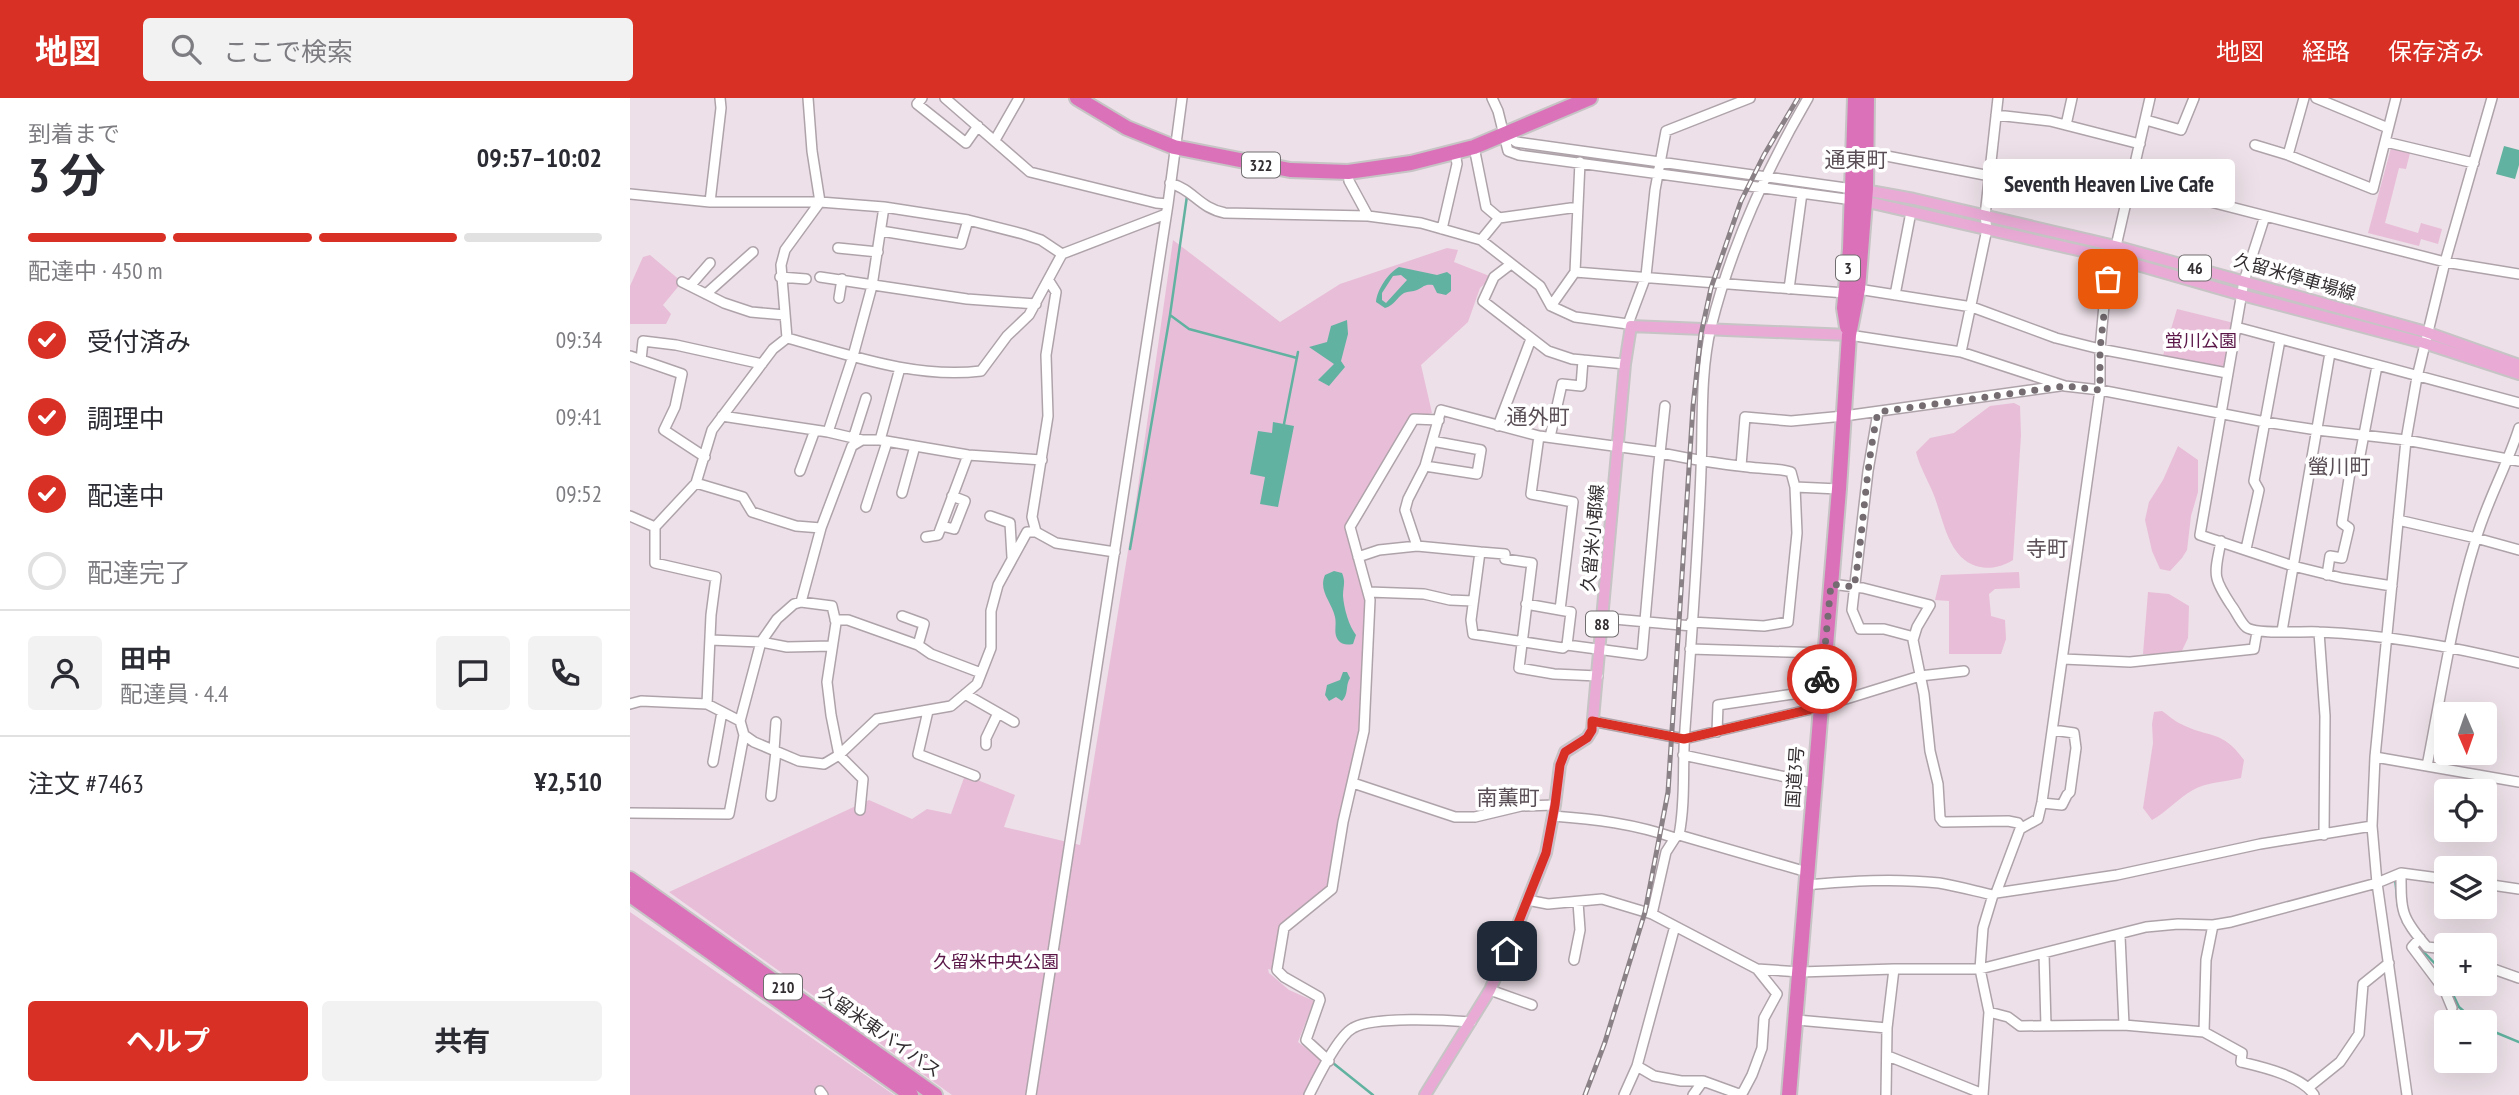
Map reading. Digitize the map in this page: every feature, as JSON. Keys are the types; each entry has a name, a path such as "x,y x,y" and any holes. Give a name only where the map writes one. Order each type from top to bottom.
{"highway":[{"name":"322","path":"1077,98 1127,128 1174,147 1290,170 1348,172 1411,163 1475,147 1590,98"},
{"name":"国道3号","path":"1855,98 1859,194"},
{"name":"国道3号","path":"1789,1095 1839,489 1849,335 1844,308 1852,291 1859,194 1866,152 1867,98"},
{"name":"久留米東バイパス","path":"630,879 935,1095"},
{"name":"久留米東バイパス","path":"630,895 911,1095"}],"main road":[{"name":"久留米停車場線","path":"1859,194 1911,212 2244,281 2519,365"},
{"name":"久留米停車場線","path":"1859,194 1984,216 2114,252 2242,295 2425,337 2519,374"},
{"path":"1629,325 1849,335"},
{"name":"久留米小郡線","path":"1425,1095 1490,990 1546,853 1560,765 1565,752 1587,738 1592,730 1629,325"}],"street":[{"path":"710,202 720,98"},
{"path":"787,338 780,277 785,250 820,202 811,150 808,98"},
{"path":"922,98 917,104 965,143 978,126"},
{"path":"945,98 1030,172 1167,209"},
{"path":"996,141 1019,98"},
{"path":"1031,1095 1182,98"},
{"path":"1492,98 1504,133 1504,143 1508,151 1519,155 1802,193 1859,194"},
{"path":"1170,183 1183,187 1204,206 1225,212 1368,216 1421,223 1481,240 1541,286 1551,306 1575,317 1629,325 1646,276 1651,219 1666,131 1750,98"},
{"path":"1652,914 1667,852 1677,836 1684,799 1683,755 1702,461 1701,433 1711,329 1741,232 1765,176 1808,98"},
{"path":"1961,352 1987,229 1984,216 1998,98"},
{"path":"2066,125 2072,98"},
{"path":"1888,1056 1983,1094 1989,1012 1980,969 1983,928 1994,894 2022,828 2038,819 2042,803 2100,390 2100,349 2105,294 2151,98"},
{"path":"2146,120 2181,130 2194,98"},
{"path":"2288,155 2304,98"},
{"path":"2316,98 2388,128"},
{"path":"2255,145 2288,155 2373,189 2396,98"},
{"path":"2407,1095 2377,883 2372,825 2375,758 2406,440 2417,377 2445,262 2492,98"},
{"path":"1996,115 2066,125 2140,144"},
{"path":"1504,133 1516,142 1765,176 1859,194"},
{"path":"2386,142 2474,163"},
{"path":"1475,147 1486,207 1499,218"},
{"path":"1442,229 1457,164 1455,152"},
{"path":"1866,152 1990,176"},
{"path":"1551,306 1574,272 1580,162"},
{"path":"1348,172 1349,181 1368,216"},
{"path":"2133,182 2445,262 2519,274"},
{"path":"1789,289 1802,193"},
{"path":"630,194 710,202 820,202 884,207 968,220 1041,240 1062,254"},
{"path":"1481,240 1499,218 1578,206"},
{"path":"828,432 873,286 884,207"},
{"path":"787,338 900,368 981,372 1007,336 1029,315 1062,254 1167,209"},
{"path":"1895,295 1911,212"},
{"path":"2265,216 2244,281 2200,535 2293,566 2392,586"},
{"path":"881,231 961,244 968,220"},
{"path":"838,248 878,252"},
{"path":"706,294 753,252"},
{"path":"710,263 686,284 751,312 785,315"},
{"path":"1511,264 1494,277 1483,301 1548,351 1572,359 1625,364"},
{"path":"1574,272 1895,295 1972,307 2056,338 2227,373"},
{"path":"780,277 806,279"},
{"path":"820,277 967,299 1036,304"},
{"path":"839,298 842,279"},
{"path":"1036,532 1032,517 1048,416 1046,355 1056,292 1049,281"},
{"path":"2236,327 2519,403"},
{"path":"1849,335 1961,352 2065,386 2100,390 2265,422 2406,440 2514,460"},
{"path":"706,704 716,577 655,563 656,527 696,483 712,430 773,349 787,338"},
{"path":"1498,426 1531,339"},
{"path":"2246,549 2259,490 2254,481 2280,340"},
{"path":"641,360 643,341 698,349 762,364"},
{"path":"2282,631 2330,353"},
{"path":"630,356 682,374 674,407 664,430 705,457"},
{"path":"1550,438 1562,384 1581,386 1583,360"},
{"path":"2327,575 2330,556 2342,558 2349,528 2342,523 2351,466 2358,466 2377,366"},
{"path":"866,507 900,368"},
{"path":"1741,466 1745,417 1791,421 1844,416 2065,386"},
{"path":"802,603 821,528 852,446 858,439 866,398"},
{"path":"1480,552 1471,620 1473,634 1563,648 1567,645 1642,655 1665,405"},
{"path":"1418,546 1405,510 1425,466 1441,410 1550,438 1791,472 1795,486 1797,533 1788,622 1764,626 1645,623 1603,618"},
{"path":"1878,412 1868,471 1852,610 1860,629 1884,629 1914,637"},
{"path":"722,416 968,455 1042,460"},
{"path":"1329,1061 1306,1040 1321,1000 1277,970 1284,928 1332,889 1343,822 1364,732 1369,592 1350,533 1352,521 1414,419 1438,420"},
{"path":"2427,766 2476,538 2514,460 2519,428"},
{"path":"800,471 815,430"},
{"path":"1539,436 1531,494 1573,502 1560,610"},
{"path":"1425,466 1477,474 1481,450 1432,441"},
{"path":"902,493 915,446"},
{"path":"926,537 938,536 968,455"},
{"path":"696,483 743,497 752,512 796,526 821,528"},
{"path":"1795,486 1839,489"},
{"path":"630,516 656,527"},
{"path":"990,516 1010,523 1012,559"},
{"path":"2398,520 2519,550"},
{"path":"744,735 799,761 824,764 839,755 877,719 951,706 977,684 991,648 991,611 998,585 1027,532 1036,532 1056,543 1115,552"},
{"path":"2221,541 2215,571 2217,585 2246,627 2257,632 2386,636 2451,646 2519,663"},
{"path":"1358,556 1389,548 1418,546 1505,554 1505,559 1532,563 1519,668 1554,674 1598,676"},
{"path":"1831,584 1930,605 1914,637 1930,751 1938,784 1940,818 1944,821 2008,821 2018,823 2022,828"},
{"path":"1369,592 1424,594 1450,600 1473,601"},
{"path":"630,813 729,814 744,735 740,721 761,642 776,619 794,604 802,603 832,606 835,620 827,682 839,755 863,779 860,810"},
{"path":"1526,604 1571,612 1567,645"},
{"path":"902,616 924,624 918,645"},
{"path":"835,620 848,620 918,645 931,654 981,673"},
{"path":"2063,659 2130,662 2254,649 2257,632"},
{"path":"2319,632 2325,716 2324,835"},
{"path":"710,640 761,642 787,648 832,646"},
{"path":"1690,649 1825,653"},
{"path":"1592,721 1684,739 1820,707 1920,676 1964,671"},
{"path":"1717,732 1718,705 1821,690"},
{"path":"965,694 1014,722"},
{"path":"630,704 641,701 706,704 740,721"},
{"path":"928,711 918,754 975,776"},
{"path":"713,762 722,712"},
{"path":"986,745 986,738 998,713"},
{"path":"771,796 776,722"},
{"path":"2042,803 2062,805 2070,793 2076,748 2074,733 2053,730"},
{"path":"1683,755 1814,783"},
{"path":"2375,758 2519,782"},
{"path":"1353,783 1455,817 1475,817 1521,806 1642,827 1807,878 1940,883 1994,894 2117,875 2260,844 2372,825"},
{"path":"2401,873 2401,903 2407,925 2427,947 2434,948"},
{"path":"1757,969 1800,972 1980,969 2120,936 2146,927 2231,922 2377,883 2401,873 2434,877"},
{"path":"2497,885 2519,888"},
{"path":"1527,900 1548,904 1602,899 1652,914 1757,969 1777,994 1764,1018 1762,1048 1744,1092 1736,1094 1703,1082 1654,1076 1637,1066"},
{"path":"1574,960 1580,930 1578,902"},
{"path":"2204,1032 2206,960 2213,925"},
{"path":"1624,1095 1637,1066 1675,926"},
{"path":"2120,936 2124,1025"},
{"path":"2420,938 2412,947 2445,991 2452,1008"},
{"path":"2044,954 2046,1027"},
{"path":"1989,1012 2008,1017 2020,1026 2124,1025 2204,1032 2242,1053 2241,1062 2270,1069 2311,1091 2340,1062 2359,1034 2363,984 2389,963"},
{"path":"1886,1095 1887,1028 1894,969"},
{"path":"2497,970 2519,978"},
{"path":"1490,990 1532,1005"},
{"path":"1309,1095 1352,1028 1366,1023 1426,1020 1471,1022"},
{"path":"1797,1020 1887,1028"},
{"path":"1693,1095 1703,1082"}],"green space":[{"path":"2391,148 2410,153 2406,169 2399,168 2385,223 2418,233 2421,223 2442,229 2438,244 2421,239 2419,246 2368,233"},
{"name":"久留米中央公園","path":"1173,240 1280,322 1340,284 1447,248 1458,250 1454,262 1492,277 1480,288 1468,322 1421,365 1432,413 1414,419 1352,519 1366,595 1359,733 1353,770 1344,798 1329,884 1320,896 1289,918 1282,928 1274,971 1268,969 1269,973 1289,990 1314,1001 1298,1042 1322,1061 1322,1066 1307,1095 952,1095 669,892 869,800 912,819 927,809 951,814 965,775 1015,795 1004,827 1080,845 1135,508"},
{"path":"650,255 682,282 663,305 671,314 666,324 630,324 630,286 643,257"},
{"name":"蛍川公園","path":"2177,309 2234,323 2225,370 2162,359"},
{"path":"2014,403 2020,406 2021,435 2013,560 1995,567 1976,566 1959,555 1949,538 1916,452 1930,438 1954,433 1990,406"},
{"path":"2178,446 2198,460 2198,492 2191,516 2187,550 2170,571 2160,569 2152,551 2145,520 2149,502 2163,480"},
{"path":"2019,572 2020,588 1995,589 1989,594 1991,616 2005,620 2006,639 2001,654 1949,654 1949,601 1935,600 1941,575"},
{"path":"2148,592 2169,594 2189,606 2188,638 2180,655 2143,654"},
{"path":"2162,711 2191,729 2229,743 2244,760 2241,778 2198,787 2152,820 2143,808 2153,743 2154,712"},
{"path":"630,912 894,1095 630,1095"}],"shaded area":[{"path":"2504,146 2519,150 2515,179 2496,174"},
{"path":"1399,267 1437,275 1447,272 1451,275 1451,291 1446,295 1437,293 1433,285 1426,285 1404,293 1385,308 1376,302 1378,292 1391,273","holes":["1401,275 1407,280 1386,303 1382,300 1382,293 1393,276"]},
{"path":"1347,320 1348,334 1341,361 1345,367 1329,386 1318,380 1334,364 1309,347 1327,342 1331,326"},
{"path":"1273,422 1294,426 1278,507 1260,504 1265,477 1250,474 1258,431 1272,433"},
{"path":"1334,571 1342,573 1343,576 1344,606 1356,635 1353,644 1343,644 1337,637 1335,617 1324,591 1325,575"},
{"path":"1343,672 1347,672 1350,678 1346,696 1342,701 1336,697 1329,701 1325,695 1327,685 1340,680"}],"waterway":[{"path":"1130,549 1170,315 1187,196"},
{"path":"1170,315 1189,329 1297,358"},
{"path":"1284,424 1298,352"},
{"path":"2395,878 2398,906"},
{"path":"2403,922 2415,940"},
{"path":"2418,946 2434,963"},
{"path":"2454,996 2462,1010"},
{"path":"2497,1033 2519,1042"},
{"path":"1333,1063 1373,1095"}],"railway":[{"path":"1585,1095 1605,1042 1645,912 1668,792 1693,406 1701,334 1711,288 1741,201 1764,155 1798,98"}],"way so far":[{"path":"1822,679 1831,584 1854,587 1860,555 1872,437 1878,412 2065,386 2100,390 2100,349 2108,279"}],"place":[{"name":"Seventh Heaven Live Cafe","path":"2108,279"}],"district":[{"name":"通東町","path":"1856,160"},
{"name":"通外町","path":"1538,417"},
{"name":"螢川町","path":"2339,467"},
{"name":"寺町","path":"2047,549"},
{"name":"南薫町","path":"1508,798"}],"route":[{"path":"1507,951 1546,853 1560,765 1565,752 1587,738 1592,730 1592,721 1684,739 1712,734 1739,724 1820,707 1822,679"}]}
